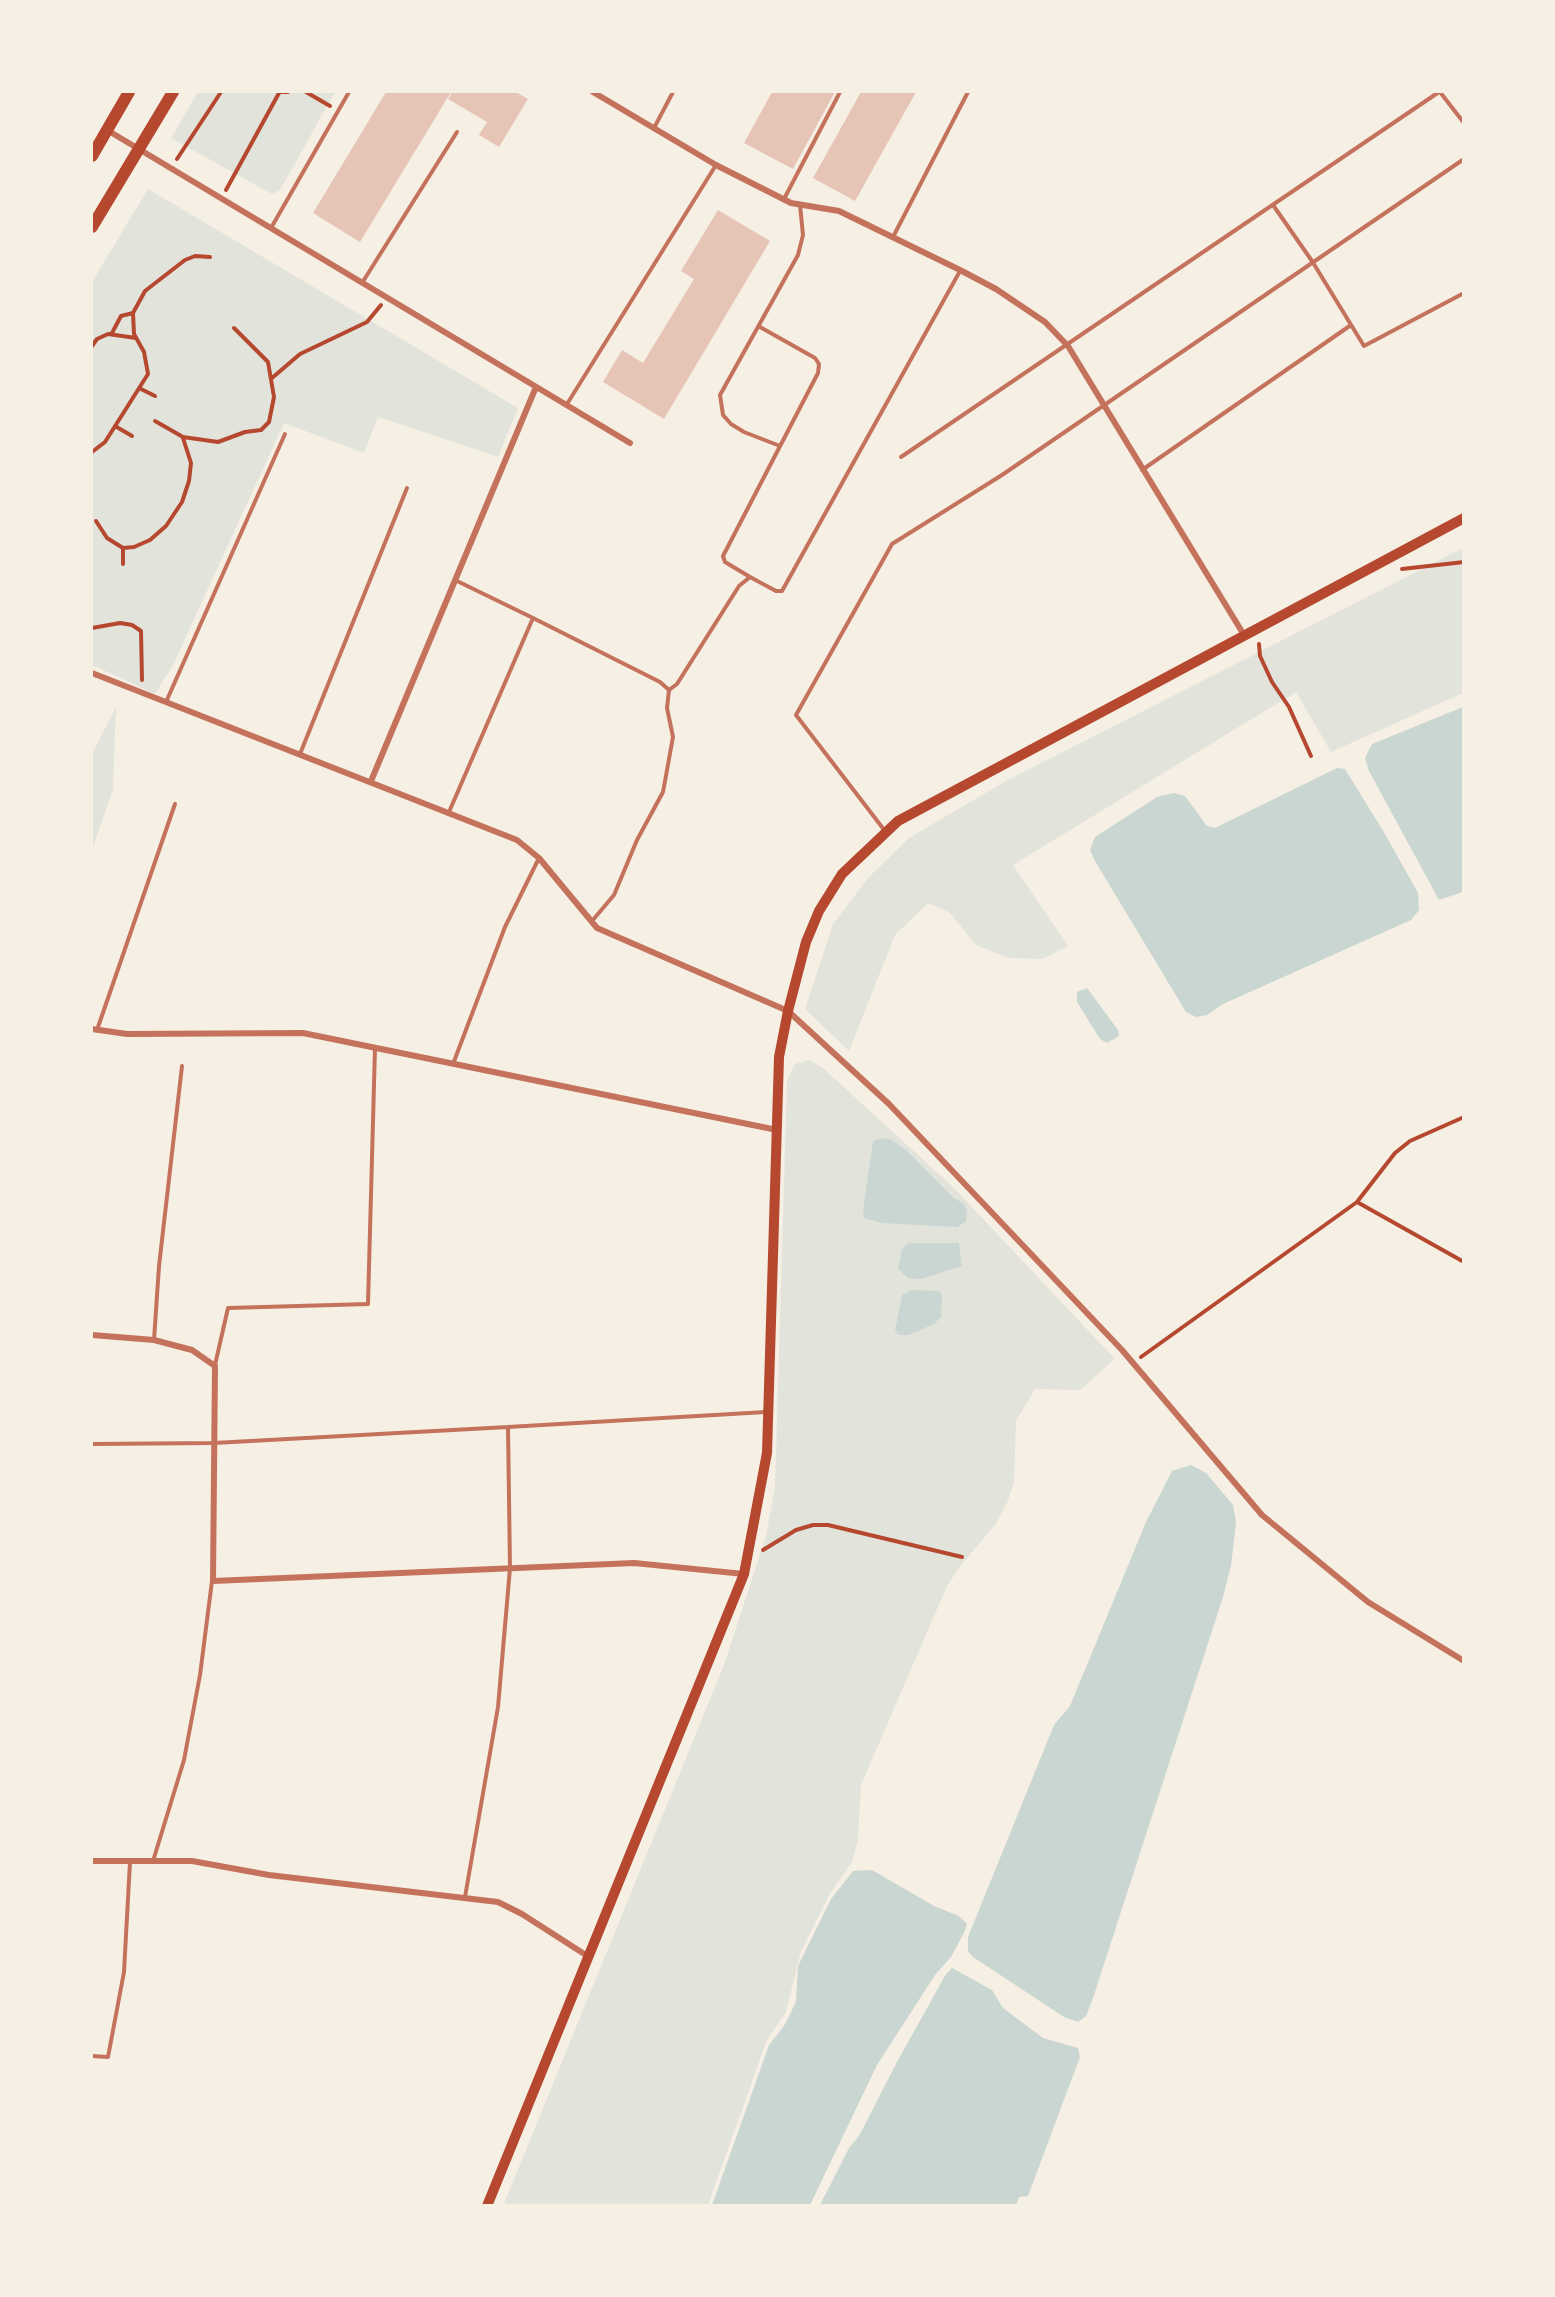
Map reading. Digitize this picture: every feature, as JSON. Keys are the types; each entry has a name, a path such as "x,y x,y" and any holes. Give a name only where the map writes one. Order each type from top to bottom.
{"main road":[{"path":"92,156 129,92"},
{"path":"92,227 172,92"},
{"path":"487,2205 744,1574 767,1453 779,1057 806,942 819,910 842,874 898,821 1464,518"}],"street":[{"path":"593,92 716,165 784,199 839,211 996,289 1045,322 1068,346 1244,635"},
{"path":"107,130 630,443"},
{"path":"371,781 536,387"},
{"path":"92,674 140,695 371,781 518,840 539,858 597,928 788,1011 889,1104 1133,1363 1262,1515 1368,1602 1464,1661"},
{"path":"94,1029 127,1034 303,1033 777,1130"},
{"path":"92,1335 154,1340 192,1350 215,1366 213,1581 633,1563 744,1574"},
{"path":"92,1860 192,1862 269,1875 498,1902 522,1914 589,1957"}],"lane":[{"path":"271,228 349,92"},
{"path":"654,129 673,92"},
{"path":"784,199 840,92"},
{"path":"893,237 968,92"},
{"path":"901,457 1440,92 1464,123"},
{"path":"362,283 457,132"},
{"path":"886,832 796,715 892,544 1002,475 1464,159"},
{"path":"566,405 716,165"},
{"path":"780,446 730,424 719,405 720,395 760,327 798,255 803,235 800,204"},
{"path":"1274,205 1312,261 1364,346 1464,293"},
{"path":"760,327 815,357 819,364 818,373 723,556 725,562 777,591 786,587 960,270"},
{"path":"1142,470 1351,325"},
{"path":"165,704 285,435"},
{"path":"300,754 407,488"},
{"path":"592,922 614,894 637,840 663,792 673,737 667,708 669,690 677,684 739,585 750,577"},
{"path":"456,580 660,682 669,690"},
{"path":"448,812 533,618"},
{"path":"94,1029 175,804"},
{"path":"453,1064 505,927 539,858"},
{"path":"215,1366 228,1308 368,1304 375,1048"},
{"path":"154,1340 159,1266 182,1066"},
{"path":"92,1444 214,1443 769,1412"},
{"path":"465,1897 498,1707 510,1568 508,1427"},
{"path":"153,1862 184,1760 200,1675 213,1581"},
{"path":"92,2056 108,2057 124,1972 130,1862"}],"path":[{"path":"171,168 221,92"},
{"path":"221,198 278,92 288,92"},
{"path":"306,92 338,111"},
{"path":"92,452 105,442 148,374 144,352 135,338 133,313 145,291 170,269 195,256 210,257"},
{"path":"272,378 300,354 367,322 387,298"},
{"path":"112,334 121,316 133,313"},
{"path":"155,421 183,437 219,442 245,432 261,430 269,422 273,409 272,378 268,362 234,328"},
{"path":"92,346 97,339 112,334 135,338"},
{"path":"140,388 155,396"},
{"path":"115,426 132,436"},
{"path":"96,521 107,538 123,548 134,547 150,540 166,526 182,502 191,463 183,437"},
{"path":"123,548 123,564"},
{"path":"1392,571 1464,562"},
{"path":"92,628 120,623 132,625 141,631 140,695"},
{"path":"1255,628 1260,656 1272,682 1289,707 1311,756"},
{"path":"1133,1363 1357,1202 1395,1153 1410,1141 1464,1117"},
{"path":"1357,1202 1464,1262"},
{"path":"746,1558 777,1543 796,1530 813,1525 828,1525 962,1557"}],"shaded area":[{"path":"198,92 335,92 280,190 272,194 171,138"},
{"path":"148,189 518,408 498,457 378,417 364,453 284,423 173,665 155,694 92,665 92,282"},
{"path":"1463,548 1463,693 1331,752 1296,692 1013,865 1068,946 1043,959 1008,958 976,945 950,913 928,903 895,935 849,1051 805,1009 833,924 868,878 909,838 1006,781"},
{"path":"116,707 113,789 92,850 92,754"},
{"path":"1463,707 1463,892 1439,900 1369,771 1365,758 1372,744"},
{"path":"1337,768 1345,769 1385,834 1418,893 1419,910 1411,920 1223,1004 1207,1015 1196,1017 1186,1012 1095,861 1090,850 1095,837 1157,797 1174,793 1185,796 1207,826 1215,828"},
{"path":"1087,988 1118,1030 1119,1036 1107,1043 1100,1039 1077,1002 1077,992"},
{"path":"809,1060 823,1068 953,1187 1115,1359 1080,1390 1035,1389 1016,1421 1014,1483 1007,1503 995,1525 961,1565 947,1586 861,1785 858,1840 852,1862 829,1895 801,1951 786,2012 767,2040 708,2205 503,2206 724,1665 766,1536 775,1487 787,1081 795,1064"},
{"path":"883,1138 892,1140 907,1151 954,1198 964,1204 967,1212 966,1222 957,1227 882,1223 864,1218 863,1210 873,1141"},
{"path":"908,1243 959,1243 962,1266 921,1279 908,1278 898,1269 902,1249"},
{"path":"911,1290 939,1291 942,1296 941,1317 934,1324 908,1335 899,1335 895,1331 902,1295"},
{"path":"1191,1465 1206,1473 1233,1505 1236,1522 1231,1566 1223,1597 1093,1998 1086,2016 1078,2022 1064,2017 973,1957 968,1951 968,1937 1054,1725 1070,1706 1146,1522 1172,1471"},
{"path":"872,1870 934,1906 959,1916 967,1924 965,1931 951,1957 935,1975 877,2065 810,2205 712,2205 769,2045 784,2026 796,2002 798,1966 831,1899 853,1871"},
{"path":"952,1968 992,1990 1003,2008 1043,2038 1078,2048 1080,2057 1028,2196 1019,2197 1016,2206 820,2205 849,2148 859,2136 897,2062 946,1974"}],"building":[{"path":"386,92 451,92 360,242 313,213"},
{"path":"452,92 516,92 528,99 499,147 479,135 487,122 448,99"},
{"path":"772,92 835,92 793,169 744,143"},
{"path":"861,92 916,92 855,201 813,178"},
{"path":"718,210 770,241 664,419 603,382 622,350 643,363 694,279 681,271"}]}
